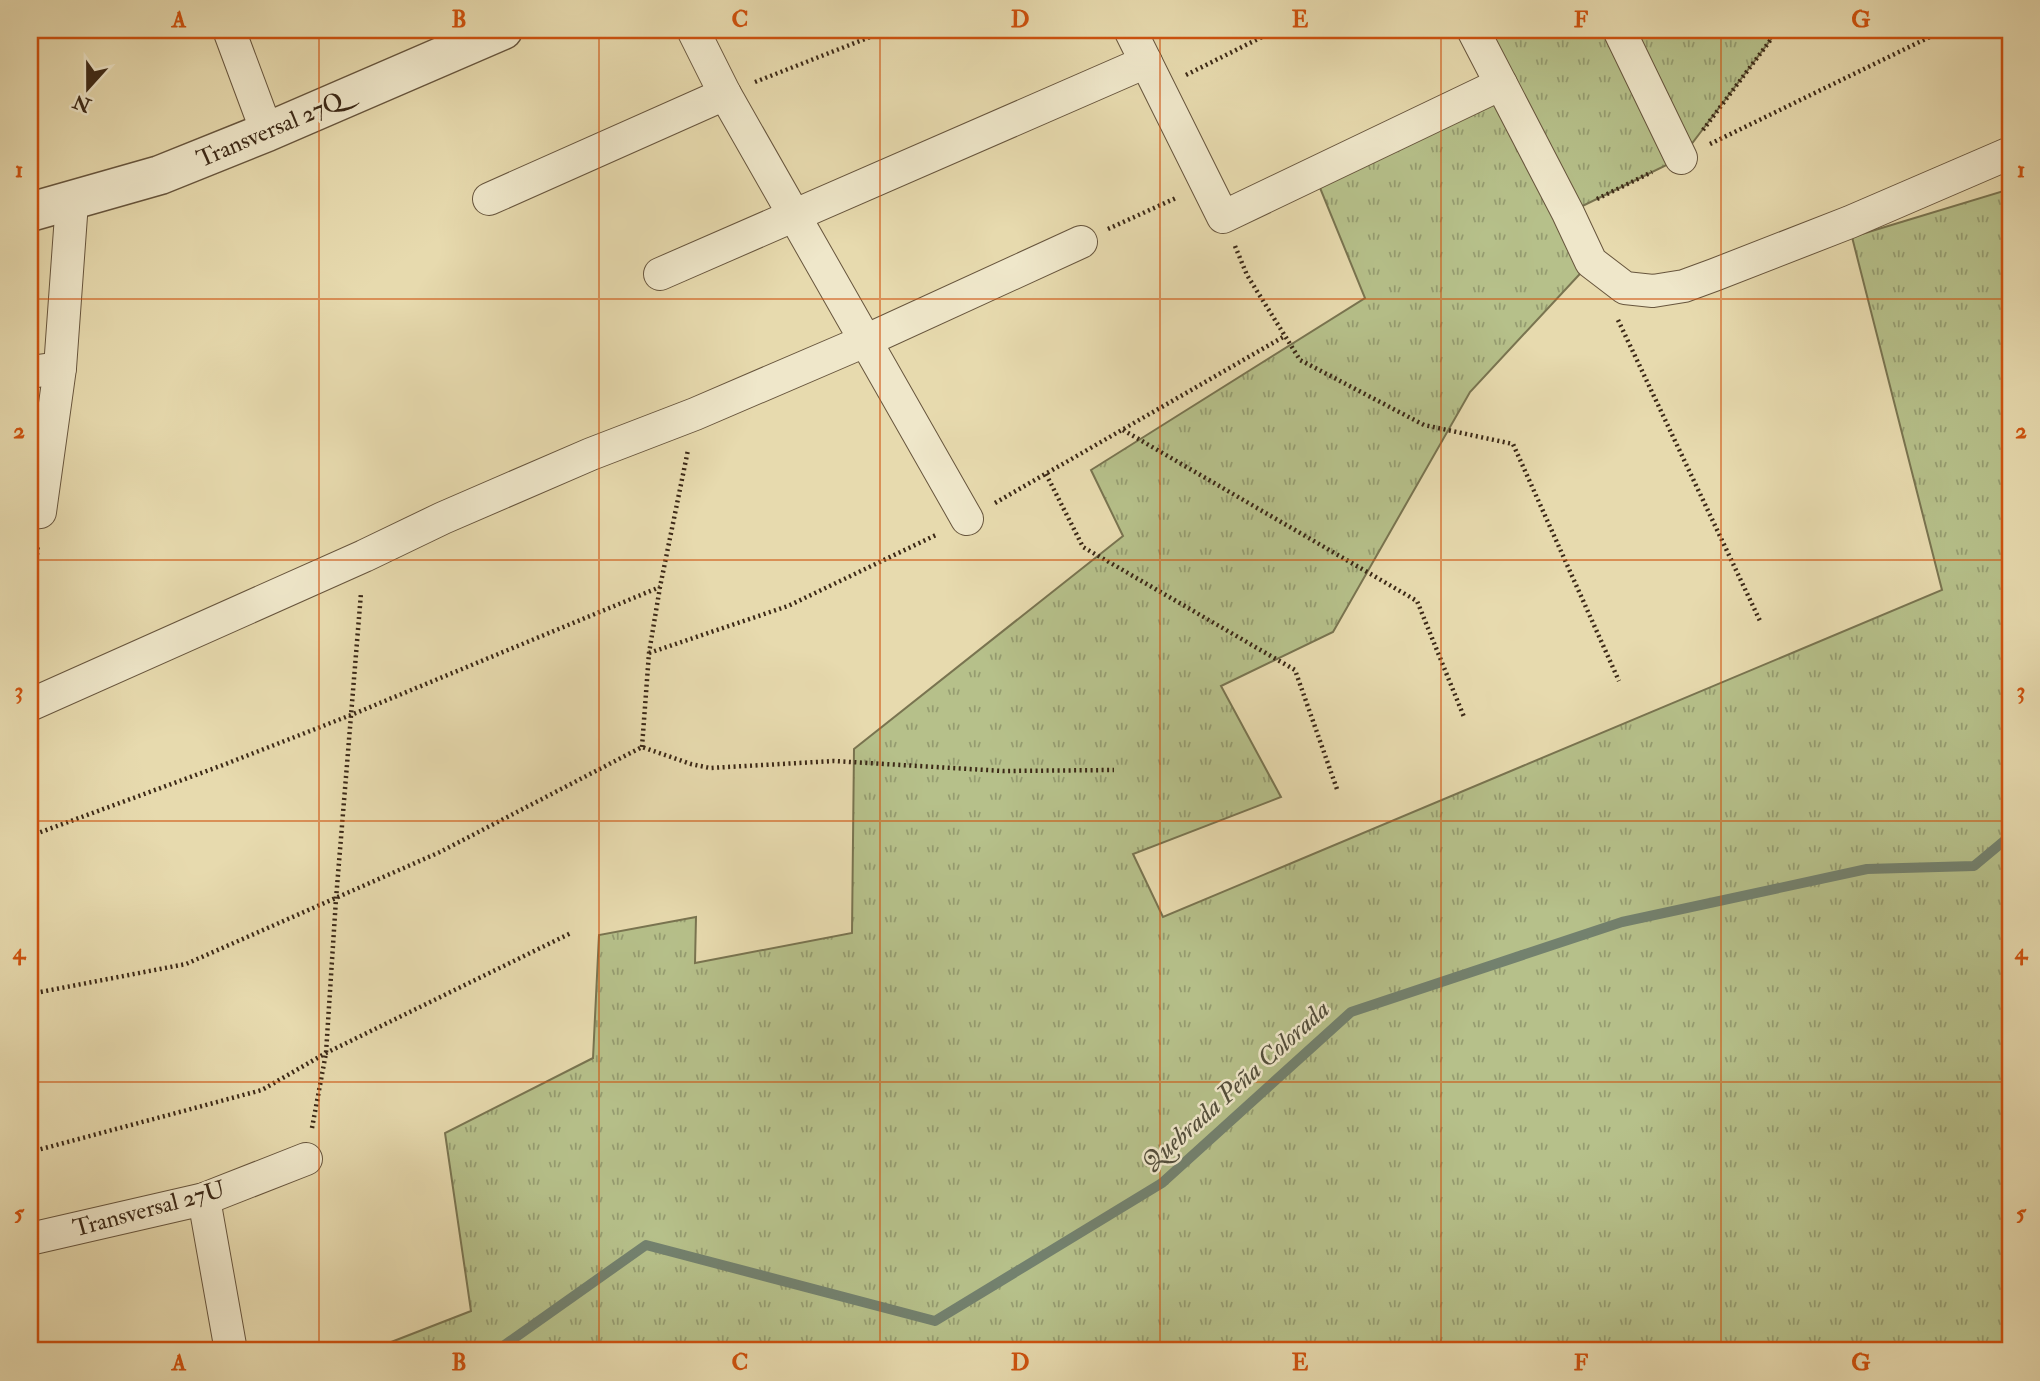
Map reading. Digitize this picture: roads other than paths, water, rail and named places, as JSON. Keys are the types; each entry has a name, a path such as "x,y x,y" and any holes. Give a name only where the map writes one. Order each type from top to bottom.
{"street":[{"path":"229,30 267,132"},
{"name":"Transversal 27Q","path":"30,212 160,176 503,30"},
{"path":"693,30 725,94 967,519"},
{"path":"1130,30 1223,217 1501,84"},
{"path":"1473,30 1591,262 1626,288 1653,291 1684,286 1850,222 2010,153"},
{"path":"1619,30 1681,158"},
{"path":"660,274 794,216 1153,75"},
{"path":"489,199 725,94"},
{"path":"35,513 45,370 72,202"},
{"path":"30,705 443,518 865,341 1082,242"},
{"name":"Transversal 27U","path":"30,1239 204,1199 306,1159"},
{"path":"204,1199 231,1351"}],"waterway":[{"name":"Quebrada Peña Colorada","path":"496,1351 646,1245 935,1321 1162,1183 1351,1012 1622,922 1867,869 1974,866 2010,836"}]}
